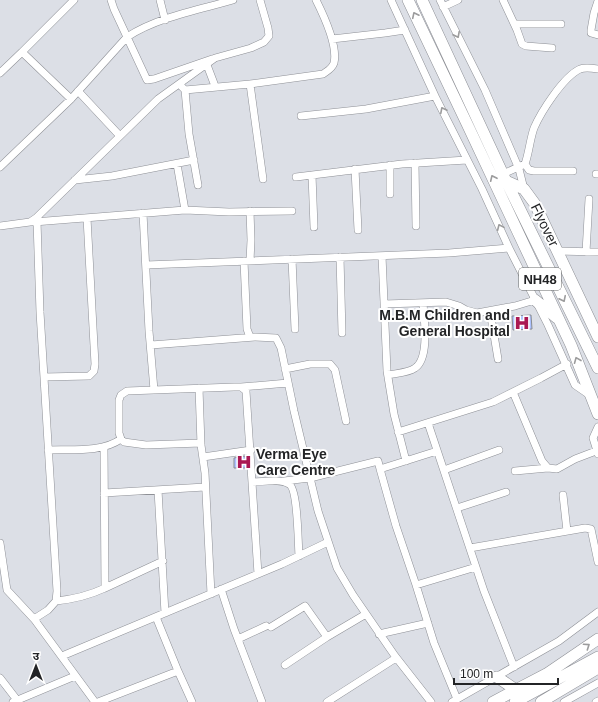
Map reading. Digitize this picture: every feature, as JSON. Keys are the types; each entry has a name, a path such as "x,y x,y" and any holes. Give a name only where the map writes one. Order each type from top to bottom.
{"highway":[{"name":"NH48","path":"408,0 559,320 598,414"},
{"name":"NH48","path":"422,0 504,178"},
{"path":"504,178 524,189 535,204 598,337"},
{"name":"Flyover","path":"504,178 523,213 598,368"},
{"path":"535,300 559,320"},
{"path":"493,702 548,673 598,639"},
{"path":"515,702 598,657"},
{"path":"541,702 598,668"},
{"path":"497,677 516,690"}],"street":[{"path":"0,73 74,0"},
{"path":"111,0 147,80 154,80 215,58 251,48 264,42 268,36 268,28 260,0"},
{"path":"160,0 165,20"},
{"path":"0,166 71,99 127,37 145,27 211,3 233,0"},
{"path":"185,90 215,86 250,84 323,74 330,70 334,64 332,39 316,0"},
{"path":"391,0 435,96 468,160 509,248 567,364 575,385 591,396"},
{"path":"458,0 442,4 521,166 524,189"},
{"path":"503,0 515,24 522,44 526,46 552,48"},
{"path":"598,1 591,30 591,33 598,36"},
{"path":"515,24 561,24"},
{"path":"332,39 405,30"},
{"path":"22,52 71,99"},
{"path":"56,602 57,591 34,222 36,218 158,99 208,65 215,58"},
{"path":"208,65 215,86"},
{"path":"504,178 521,166 534,129 548,103 570,76 580,69 591,67 598,69"},
{"path":"179,84 185,90 189,134 198,185"},
{"path":"250,84 263,179"},
{"path":"78,91 120,136"},
{"path":"301,116 366,109 435,96"},
{"path":"75,180 112,176 194,160"},
{"path":"296,177 390,165 468,160"},
{"path":"415,163 416,226"},
{"path":"177,164 186,210"},
{"path":"390,165 390,194"},
{"path":"521,166 534,171 573,171"},
{"path":"355,169 358,230"},
{"path":"312,175 314,227"},
{"path":"586,252 589,199"},
{"path":"0,226 186,210 229,212 292,211"},
{"path":"250,211 251,240 247,261 247,322 250,337"},
{"path":"143,213 154,390"},
{"path":"44,377 89,376 94,371 95,364 86,218"},
{"path":"146,265 449,253 509,248"},
{"path":"557,251 598,252"},
{"path":"382,256 388,375 398,432 406,461"},
{"path":"340,258 342,333"},
{"path":"292,259 295,329"},
{"path":"384,304 446,302 477,313 515,306 535,300"},
{"path":"388,375 408,371 417,367 422,358 425,327 423,303"},
{"path":"490,311 498,359"},
{"path":"151,345 250,337 276,338 281,348 318,511 337,568 352,595 396,658 430,702"},
{"path":"285,369 310,364 330,364 334,370 346,421"},
{"path":"398,432 428,424 493,402 567,364"},
{"path":"201,443 146,445 124,442 119,433 119,400 121,395 127,391 241,387 288,383"},
{"path":"241,387 246,392 258,574"},
{"path":"199,388 201,443 211,594"},
{"path":"513,392 542,461 548,468"},
{"path":"428,424 476,567 514,667"},
{"path":"515,471 548,468 557,469 575,459 597,453 593,438 598,428"},
{"path":"48,450 104,447 121,439"},
{"path":"104,447 105,588"},
{"path":"203,457 251,450"},
{"path":"444,470 499,450"},
{"path":"380,469 437,452"},
{"path":"252,482 284,481 310,478 378,461 396,526 454,700 559,641 598,612"},
{"path":"284,481 291,484 293,489 299,556"},
{"path":"104,493 205,487"},
{"path":"158,490 165,613"},
{"path":"457,508 506,492"},
{"path":"563,495 567,531"},
{"path":"470,548 585,528 591,530 598,562"},
{"path":"62,656 221,590 328,542"},
{"path":"0,543 3,591 34,619 95,702"},
{"path":"34,619 48,610 56,602 74,600 91,595 163,561"},
{"path":"416,585 476,567"},
{"path":"221,590 262,702"},
{"path":"238,639 269,627 305,606 327,637"},
{"path":"285,665 327,637 366,614"},
{"path":"156,617 192,702"},
{"path":"380,634 428,623"},
{"path":"327,702 396,658"},
{"path":"98,702 178,671"},
{"path":"0,678 15,701 75,676"},
{"path":"564,702 597,684"}],"building":[{"path":"531,315 532,329 513,330 512,316"},
{"path":"245,456 246,468 234,468 234,458"}],"place":[{"name":"M.B.M Children and General Hospital","path":"522,323"},
{"name":"Verma Eye Care Centre","path":"244,462"}]}
